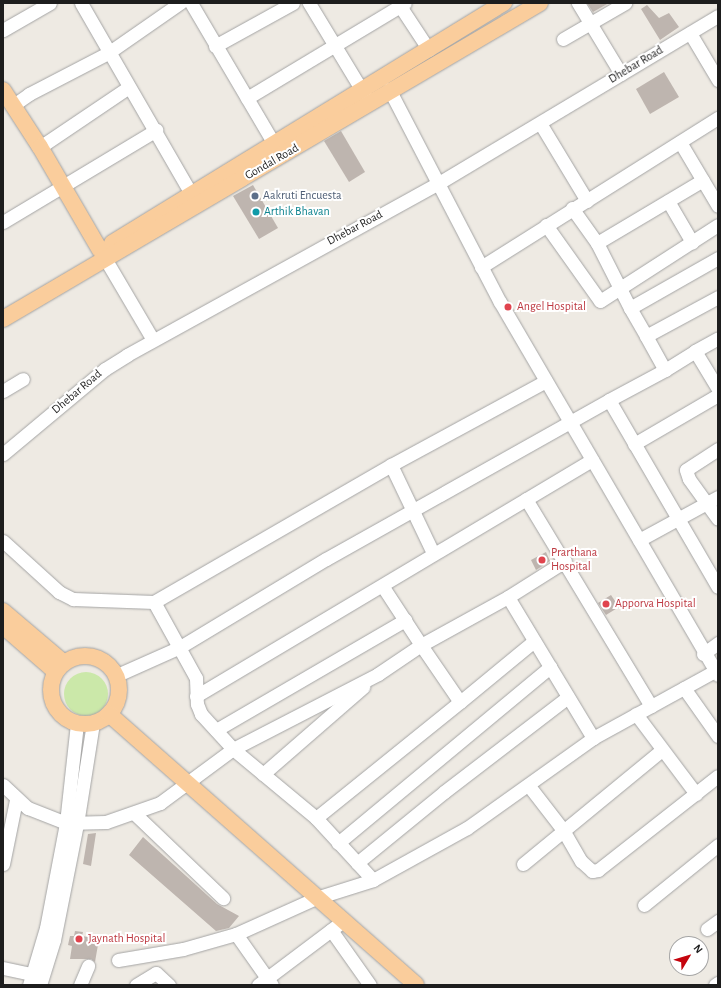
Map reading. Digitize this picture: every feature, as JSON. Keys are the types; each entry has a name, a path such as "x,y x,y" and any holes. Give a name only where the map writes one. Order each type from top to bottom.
{"main road":[{"name":"Gondal Road","path":"3,319 103,255 365,96 429,50 504,3"},
{"name":"Gondal Road","path":"195,200 274,144 365,96 389,89 540,3"},
{"path":"3,90 40,147 62,188 103,255"},
{"name":"Gondal Road","path":"3,309 103,255"},
{"path":"3,611 60,668"},
{"path":"3,626 60,668"},
{"path":"77,657 92,657 106,664 115,676 118,696 101,719 77,723 59,712 53,703 52,681 60,668 77,657"},
{"path":"101,719 183,787 312,900 336,926 403,985"},
{"path":"336,926 416,985"}],"street":[{"path":"3,30 50,3"},
{"path":"81,3 108,53 156,130 195,200"},
{"path":"12,106 29,94 108,53 180,3"},
{"path":"191,3 274,144"},
{"path":"215,46 293,3"},
{"path":"309,3 365,96"},
{"path":"578,3 621,74"},
{"path":"563,39 626,3"},
{"path":"247,98 334,43 401,4 429,50"},
{"name":"Dhebar Road","path":"3,454 105,369 153,340 437,184 718,16"},
{"path":"690,33 718,80"},
{"path":"40,147 129,87"},
{"path":"118,960 183,949 236,934 312,900 373,880 467,828 529,786 593,738 684,688 717,673 703,654 639,540 481,267 389,89"},
{"path":"481,267 572,208 587,201 718,118"},
{"path":"540,123 587,201"},
{"path":"3,222 62,188 156,130"},
{"path":"680,142 709,182 718,206"},
{"path":"597,243 668,201 709,182"},
{"path":"668,201 692,242"},
{"path":"572,208 597,243 630,308 665,370"},
{"path":"546,225 600,301 619,287 718,225"},
{"path":"103,255 153,340"},
{"path":"630,308 718,258"},
{"path":"646,336 718,297"},
{"path":"115,676 180,648 326,559 413,513 569,420 665,370 718,338"},
{"path":"695,351 714,370 718,389"},
{"path":"3,391 23,379"},
{"path":"3,541 59,592 73,599 154,602 390,465 546,380"},
{"path":"634,444 718,395"},
{"path":"609,400 677,520 718,587"},
{"path":"718,449 686,470 686,475 718,519"},
{"path":"196,696 383,587 433,553 592,460"},
{"path":"390,465 433,553"},
{"path":"639,540 718,497"},
{"path":"526,499 565,561 651,706"},
{"path":"3,785 16,800 72,824 106,822 135,814 183,787 233,749 378,674 421,645 508,597 565,561"},
{"path":"383,587 460,702"},
{"path":"508,597 593,738"},
{"path":"154,602 196,678 196,696 201,714 233,749 316,818 373,880"},
{"path":"216,730 405,620"},
{"path":"316,818 534,641"},
{"path":"703,654 718,643"},
{"path":"338,843 550,667"},
{"path":"264,774 378,674"},
{"path":"684,688 718,736"},
{"path":"357,864 444,792 568,697"},
{"path":"636,714 696,794"},
{"path":"3,968 30,980 46,928 72,824 101,719"},
{"path":"40,985 54,940 72,824 77,723"},
{"path":"523,864 662,750"},
{"path":"529,786 563,830 587,868 598,870 718,776"},
{"path":"3,864 16,800"},
{"path":"135,814 223,898"},
{"path":"644,905 718,845"},
{"path":"707,929 718,921"},
{"path":"236,934 265,983 336,926 370,985"},
{"path":"80,985 88,966"},
{"path":"136,985 156,973 169,985"}],"green space":[{"path":"82,672 90,672 102,678 108,690 108,698 102,710 90,716 82,716 70,710 64,698 64,690 70,678"}],"building":[{"path":"587,3 609,3 593,12"},
{"path":"647,5 659,18 669,13 679,27 660,40 641,9"},
{"path":"664,72 679,97 650,114 636,89"},
{"path":"341,131 365,172 349,182 324,141"},
{"name":"Arthik Bhavan","path":"253,185 278,228 259,239 233,196"},
{"path":"546,552 550,561 536,570 531,560"},
{"path":"611,595 619,607 606,615 598,603"},
{"path":"96,833 91,866 83,864 88,834"},
{"path":"143,837 217,904 239,916 229,928 216,931 129,855"},
{"path":"75,931 83,932 82,936 99,939 95,962 91,959 70,959 72,946 68,945 70,936 74,936"}],"place":[{"name":"Aakruti Encuesta","path":"255,196"},
{"name":"Arthik Bhavan","path":"256,212"},
{"name":"Angel Hospital","path":"508,307"},
{"name":"Prarthana Hospital","path":"542,560"},
{"name":"Apporva Hospital","path":"606,604"},
{"name":"Jaynath Hospital","path":"79,939"}]}
